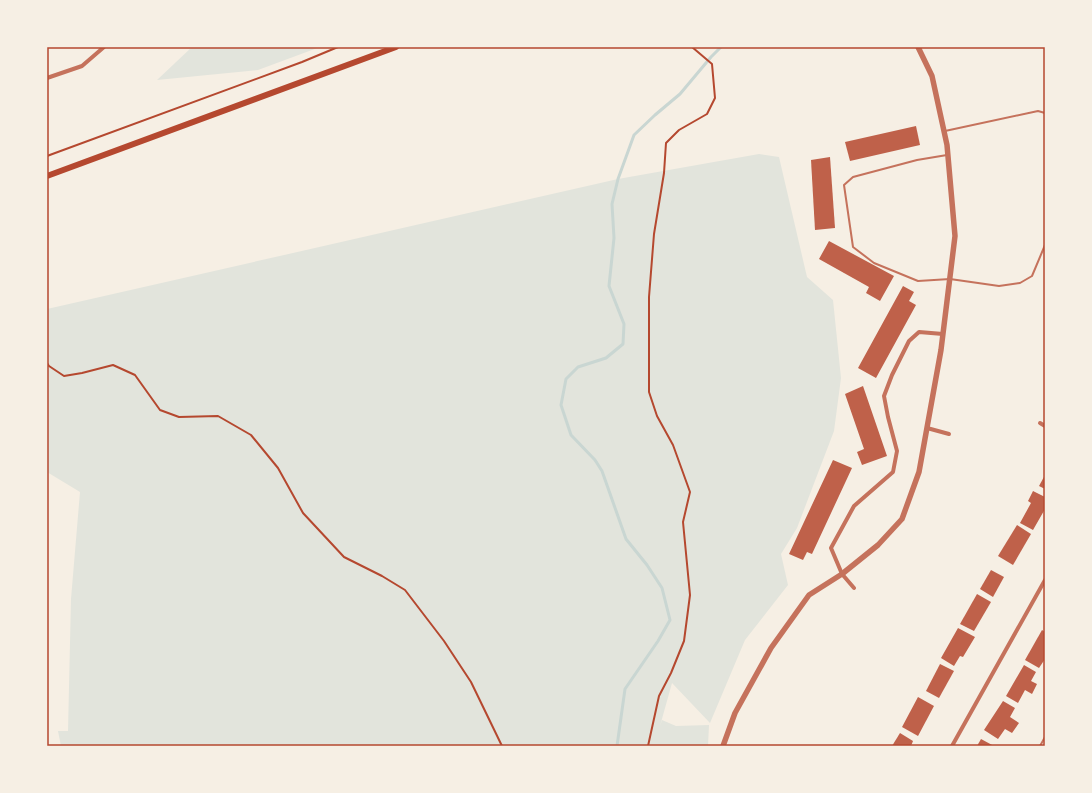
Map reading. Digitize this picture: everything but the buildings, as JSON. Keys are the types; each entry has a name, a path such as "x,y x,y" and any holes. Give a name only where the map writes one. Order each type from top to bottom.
{"main road":[{"path":"47,176 396,47"}],"street":[{"path":"47,78 82,66 104,47"},
{"path":"723,746 735,713 771,648 809,595 842,574 878,545 902,519 919,472 943,334 955,236 947,145 932,76 918,47"},
{"path":"854,588 842,574 831,548 854,506 893,472 897,451 884,396 892,375 909,341 919,332 943,334"},
{"path":"1040,423 1045,426"},
{"path":"927,428 949,434"},
{"path":"952,746 1045,580"}],"lane":[{"path":"944,131 1032,112 1038,111 1045,113"},
{"path":"947,155 917,160 853,177 844,185 853,247 874,263 918,280 950,279 999,286 1020,283 1032,276 1045,245"},
{"path":"1040,746 1045,737"}],"path":[{"path":"47,156 302,62 338,47"},
{"path":"648,746 659,696 671,673 684,640 690,595 683,522 690,492 673,445 657,416 649,392 649,297 654,234 664,173 666,143 679,130 707,114 715,98 712,64 692,47"},
{"path":"47,363 64,376 82,373 113,364 135,375 160,410 179,418 218,416 251,435 278,468 303,513 344,557 382,576 405,590 444,641 471,682 502,746"}],"shaded area":[{"path":"192,47 320,47 258,70 157,80"},
{"path":"759,154 779,157 807,277 833,300 841,378 834,431 797,528 781,554 788,585 745,640 710,723 672,683 660,726 662,720 676,726 709,725 708,746 61,746 58,731 68,731 71,599 80,492 47,472 47,309 618,179"}],"waterway":[{"path":"617,746 625,689 658,641 670,620 662,588 647,565 626,539 602,471 595,460 571,435 561,405 566,379 578,367 606,358 623,344 624,324 609,286 614,238 612,204 618,179 634,135 680,94 721,47"}]}
